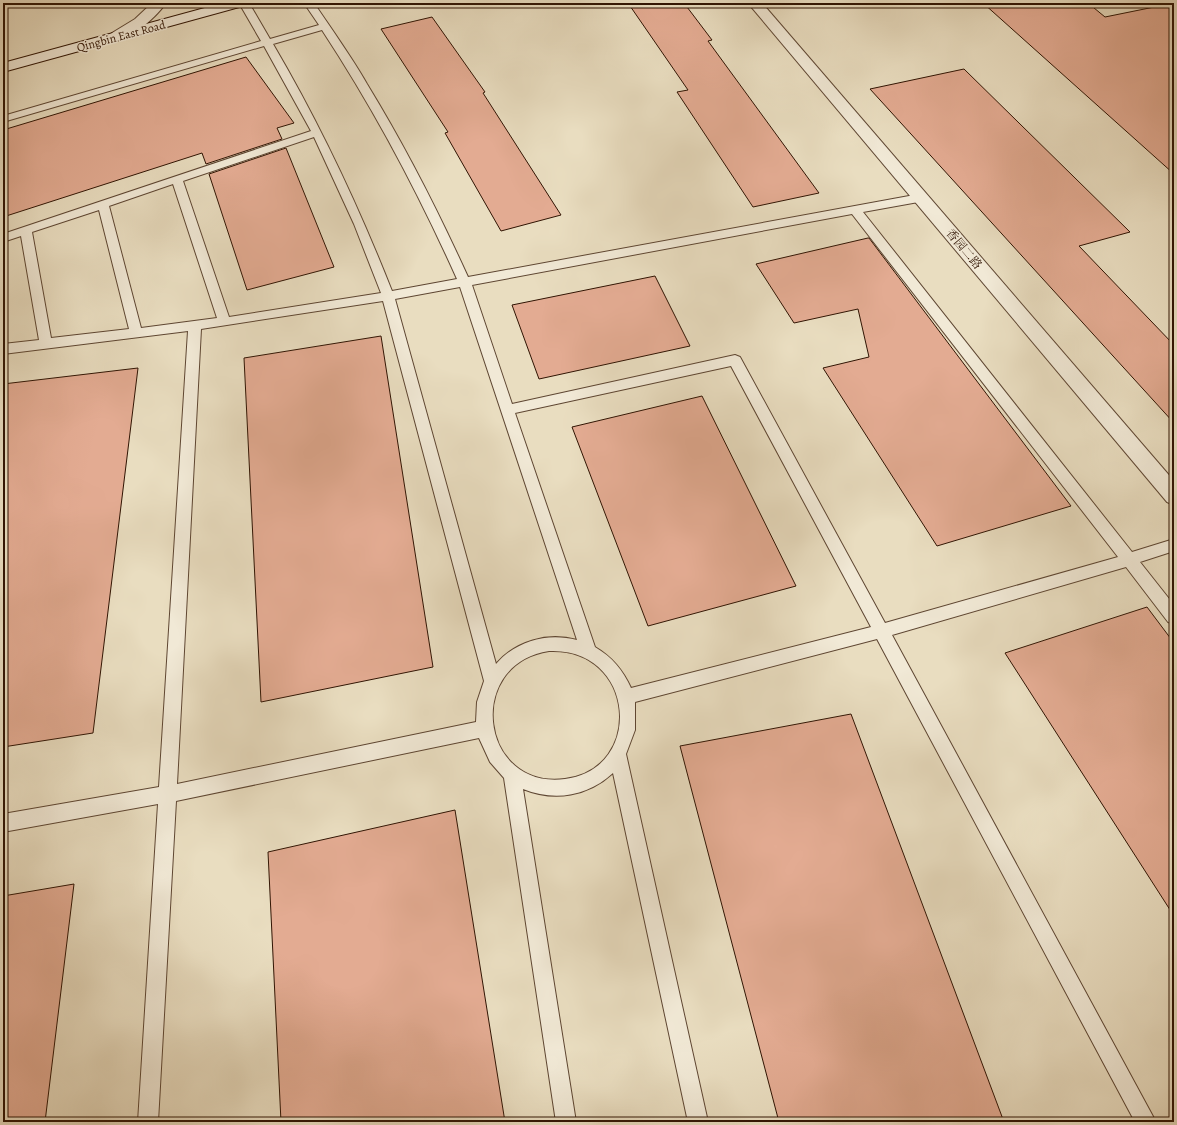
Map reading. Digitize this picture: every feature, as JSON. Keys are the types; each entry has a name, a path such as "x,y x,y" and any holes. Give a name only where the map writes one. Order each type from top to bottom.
{"street":[{"path":"118,36 138,24 154,10 159,3"},
{"name":"Qingbin East Road","path":"3,68 238,3"},
{"name":"香园二路","path":"755,3 1174,496"}],"lane":[{"path":"244,3 317,132 360,224 388,296 492,680"},
{"path":"309,3 362,83 395,141 430,207 465,283 589,653"},
{"path":"3,119 324,26"},
{"path":"3,238 317,132"},
{"path":"177,180 224,322"},
{"path":"3,349 195,326 388,296 920,198"},
{"path":"103,204 136,333"},
{"path":"855,210 1174,617"},
{"path":"26,230 46,344"},
{"path":"148,1122 195,326"},
{"path":"507,410 735,360 1146,1122"},
{"path":"628,696 882,632 1129,560 1174,545"},
{"path":"553,646 571,647 589,653 602,660 613,670 622,683 628,696 631,716 628,736 618,755 604,769 587,779 569,785 542,785 529,782 512,773 497,761 488,746 482,729 481,712 484,696 492,680 518,656 535,648 553,646"},
{"path":"3,823 168,794 482,729"},
{"path":"618,755 698,1122"},
{"path":"512,773 566,1122"}],"building":[{"path":"628,3 684,3 712,40 708,41 819,193 753,207 677,92 688,90"},
{"path":"983,3 1088,3 1105,17 1174,3 1174,174"},
{"path":"432,17 485,92 483,93 561,215 501,231 445,133 448,132 381,29"},
{"path":"246,57 294,123 277,128 282,139 206,164 202,153 3,217 3,130"},
{"path":"964,69 1130,232 1079,246 1174,345 1174,423 870,89"},
{"path":"286,148 334,267 247,290 209,174"},
{"path":"869,238 1071,506 937,546 823,368 869,357 858,309 794,323 756,264"},
{"path":"655,276 690,346 539,379 512,305"},
{"path":"381,336 433,667 261,702 244,358"},
{"path":"138,368 93,733 3,747 3,384"},
{"path":"702,396 796,586 648,626 572,427"},
{"path":"1147,607 1174,643 1174,916 1005,653"},
{"path":"851,714 1004,1122 779,1122 680,746"},
{"path":"455,810 505,1122 281,1122 268,852"},
{"path":"74,884 45,1122 3,1122 3,896"}]}
